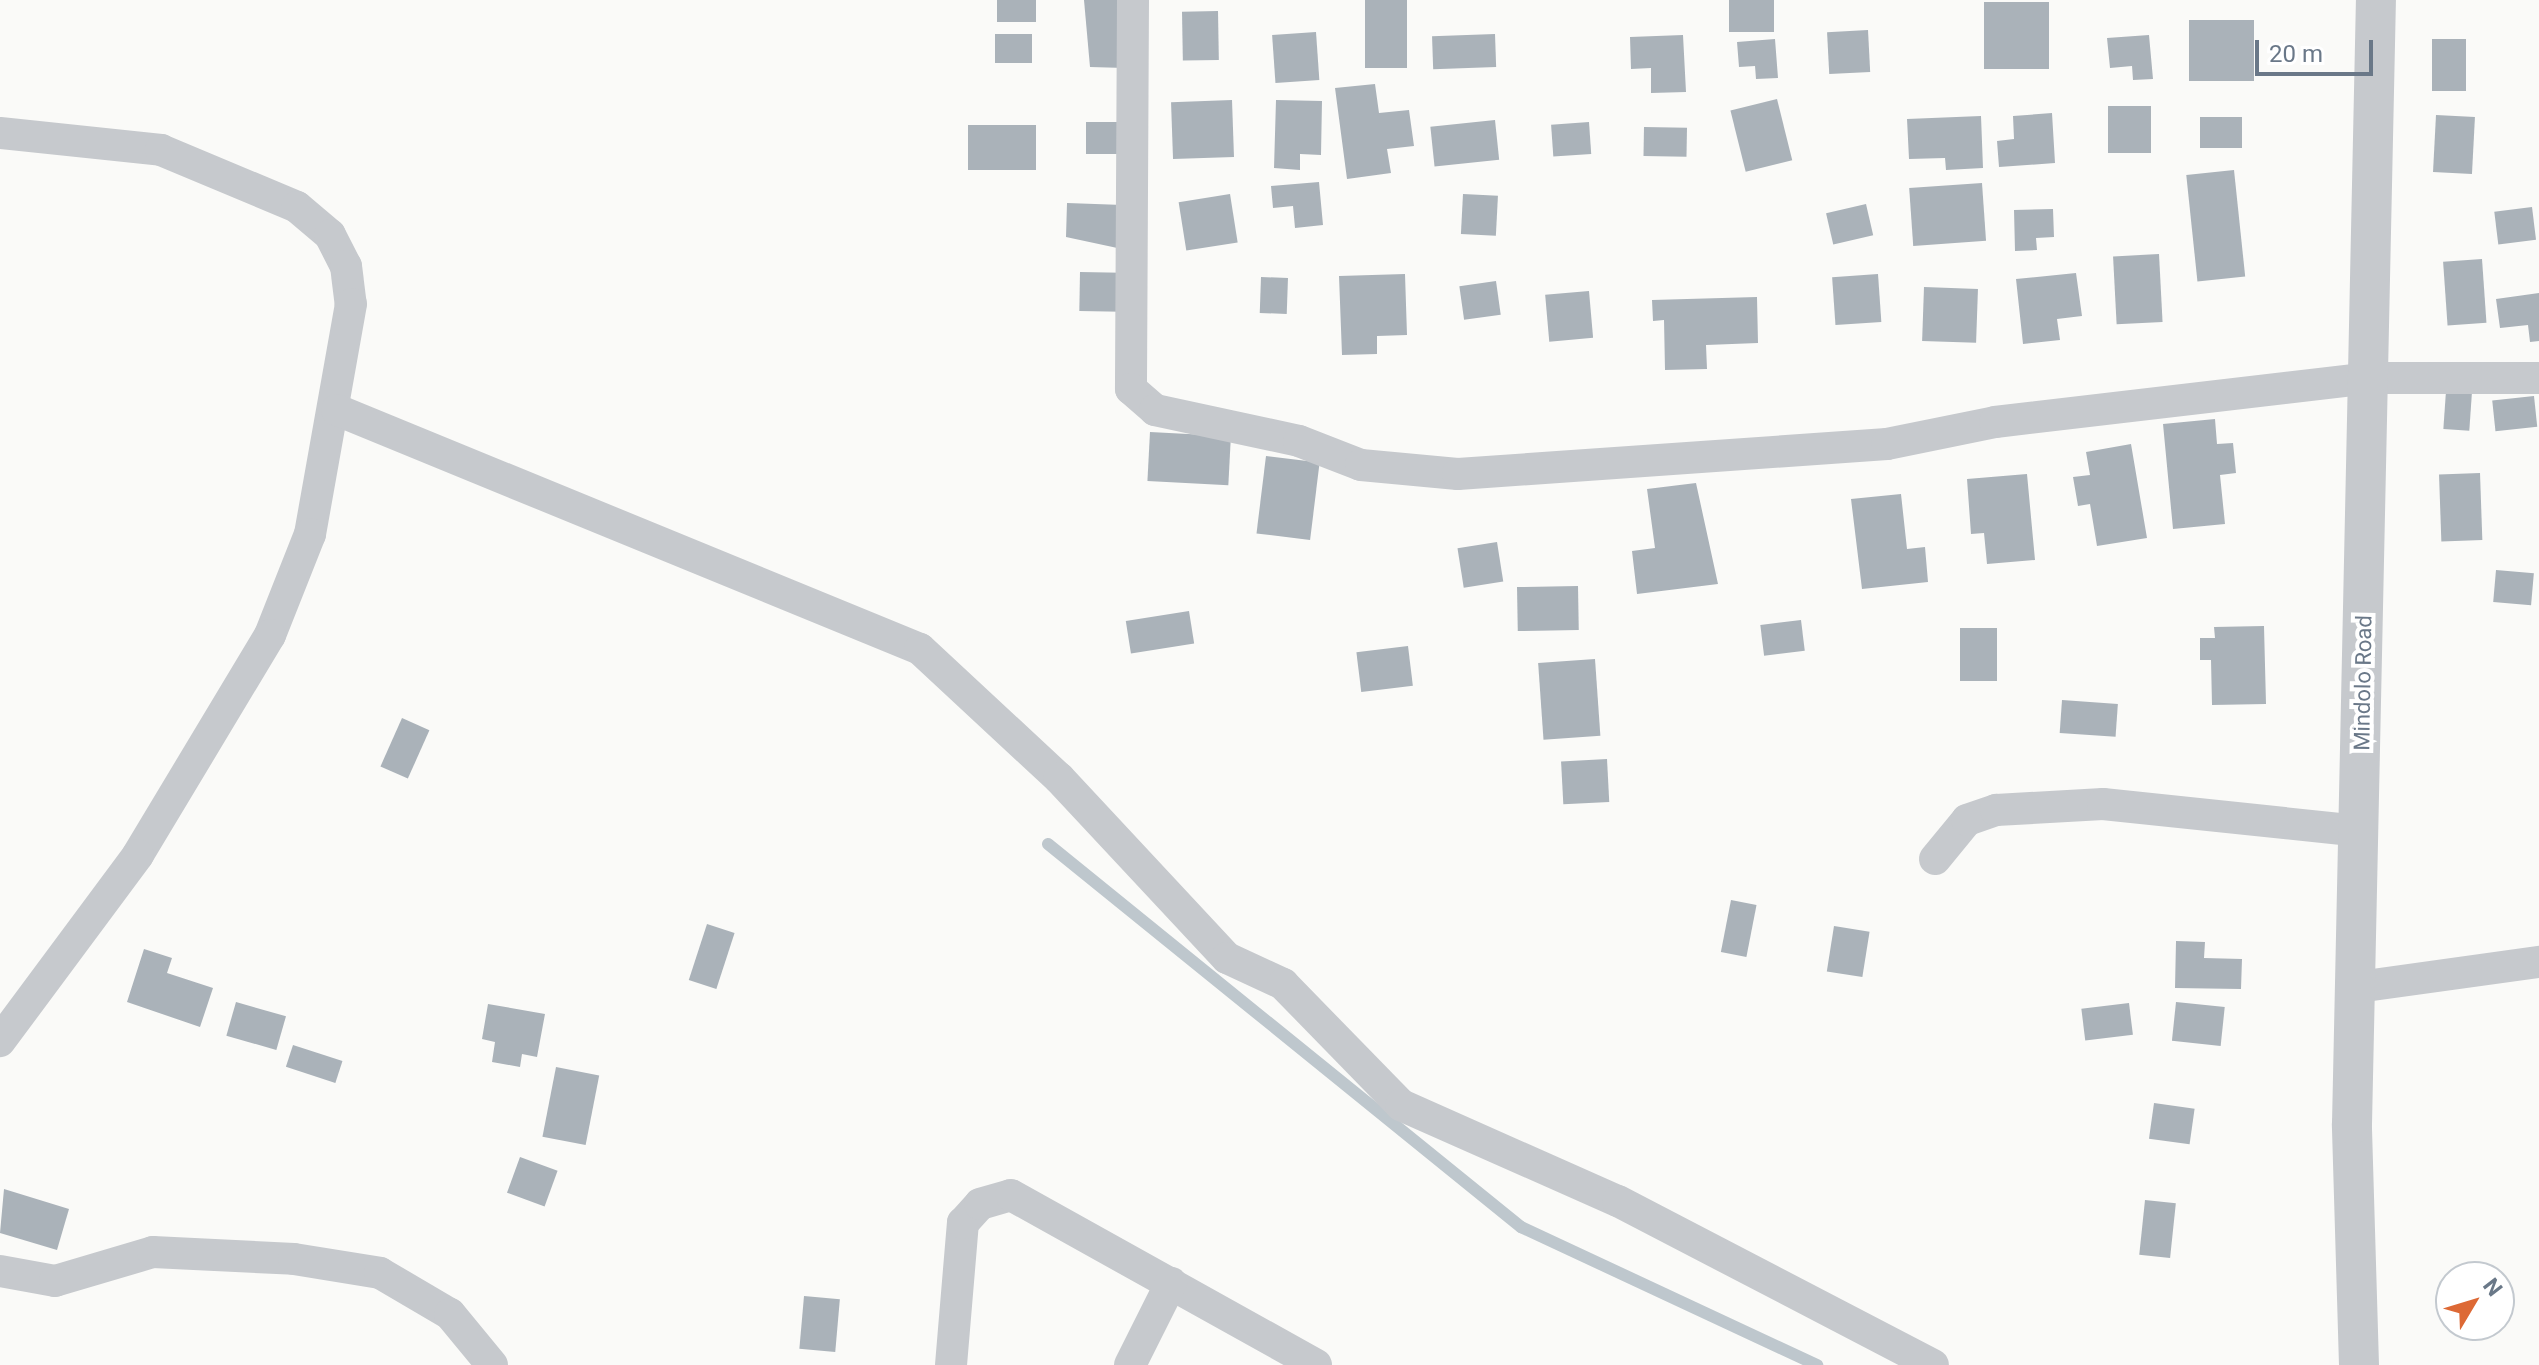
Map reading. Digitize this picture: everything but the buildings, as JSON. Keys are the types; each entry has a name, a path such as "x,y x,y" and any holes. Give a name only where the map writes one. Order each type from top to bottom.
{"street":[{"path":"1133,0 1131,389 1155,410 1299,441 1361,465 1458,474 1887,444 1995,422 2371,378 2539,378"},
{"name":"Mindolo Road","path":"2359,1365 2352,1124 2358,987 2376,0"},
{"path":"0,133 161,150 308,216 330,235 346,266 351,304 337,410 310,534 270,635 138,855 0,1041"},
{"path":"337,410 920,649 1059,778 1227,958 1283,984 1401,1105 1618,1201 1933,1365"},
{"path":"1935,859 1967,820 1996,810 2103,804 2359,831"},
{"path":"2358,987 2539,962"},
{"path":"951,1365 963,1223 980,1204 1011,1195 1316,1365"},
{"path":"0,1271 55,1281 153,1252 294,1259 380,1273 450,1314 492,1365"},
{"path":"1130,1365 1171,1283"}],"waterway":[{"path":"1048,844 1521,1227 1817,1365"}]}
